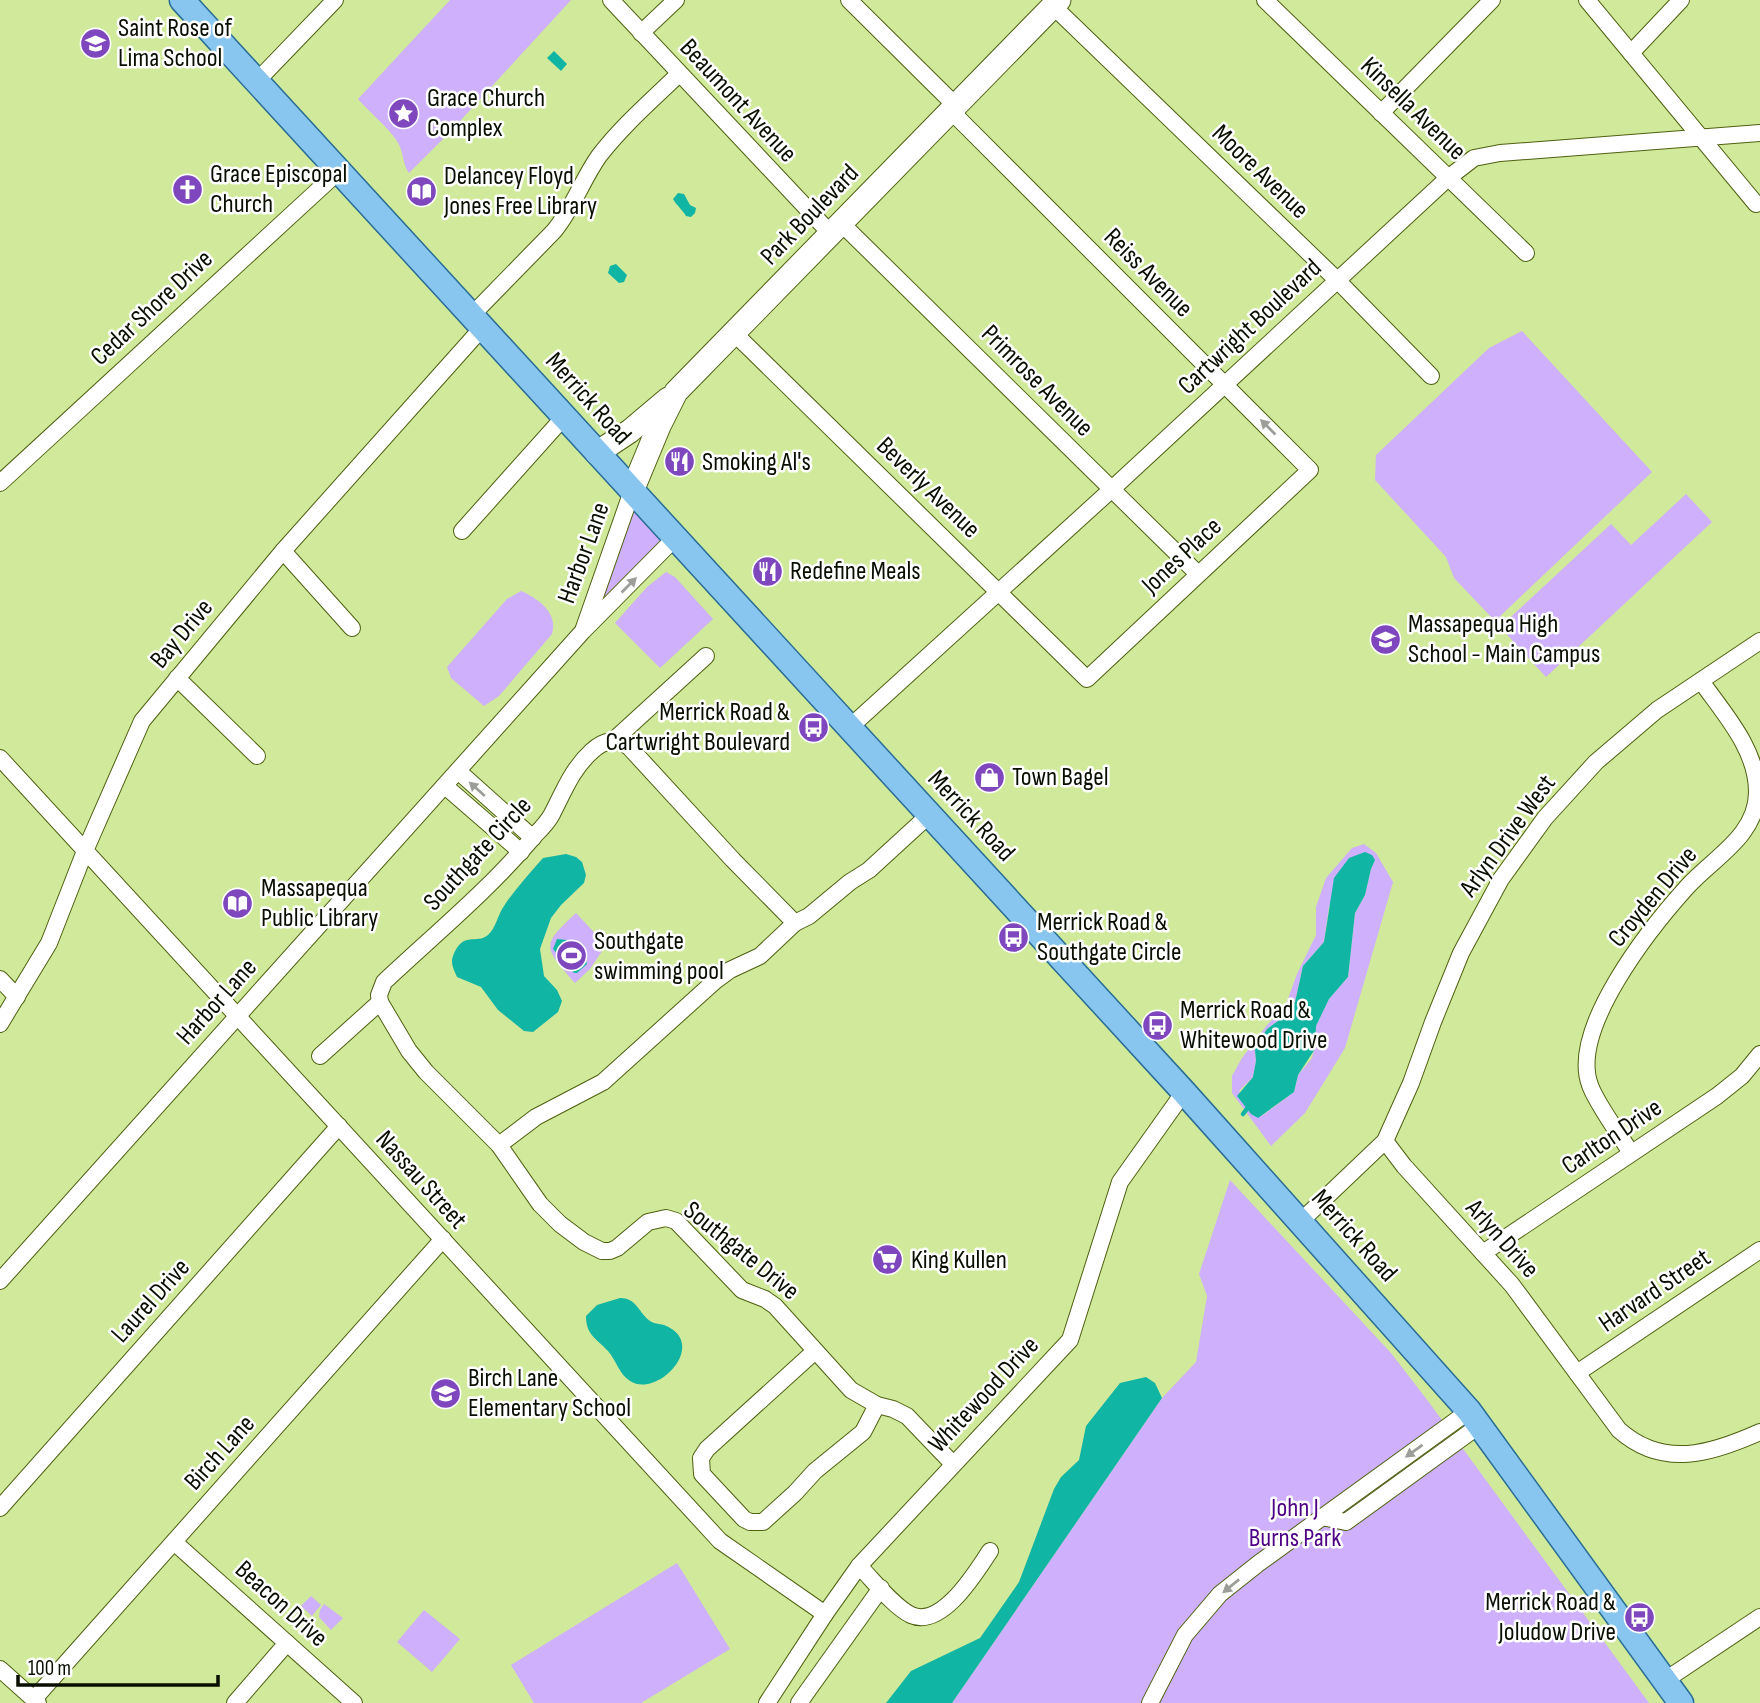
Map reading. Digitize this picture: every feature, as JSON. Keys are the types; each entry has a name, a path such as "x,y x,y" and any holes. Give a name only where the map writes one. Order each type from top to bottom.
{"main road":[{"name":"Merrick Road","path":"183,0 1301,1221 1474,1418 1681,1703"},
{"name":"Park Boulevard","path":"632,491 676,392 1056,3"},
{"path":"597,453 676,392"}],"street":[{"path":"257,81 335,0"},
{"name":"Beaumont Avenue","path":"611,0 678,74 836,229"},
{"path":"641,33 676,0"},
{"name":"Reiss Avenue","path":"849,0 1310,470"},
{"path":"1381,113 1492,0"},
{"path":"1587,0 1756,204"},
{"path":"1631,53 1681,0"},
{"name":"Kinsella Avenue","path":"1272,2 1381,113 1526,253"},
{"name":"Moore Avenue","path":"1056,3 1431,376"},
{"name":"Bay Drive","path":"0,1024 49,943 85,850 142,721 565,218 589,171 607,147 678,74"},
{"name":"Cartwright Boulevard","path":"849,728 1448,178 1474,158 1500,153 1760,134"},
{"name":"Cedar Shore Drive","path":"0,483 339,172"},
{"name":"Primrose Avenue","path":"836,229 1112,489 1198,574"},
{"name":"Beverly Avenue","path":"734,333 1087,679"},
{"path":"462,531 564,417"},
{"name":"Jones Place","path":"1087,679 1310,470"},
{"name":"Harbor Lane","path":"583,631 632,491"},
{"name":"Harbor Lane","path":"0,1281 583,631 675,538"},
{"path":"283,551 352,628"},
{"name":"Arlyn Drive West","path":"1301,1221 1385,1141 1411,1083 1461,953 1501,879 1545,818 1596,762 1657,710 1760,641"},
{"name":"Southgate Circle","path":"320,1056 380,1002 379,995 384,982 502,873 521,852 551,817 567,781 579,765 603,742 614,740 706,656"},
{"path":"177,678 257,756"},
{"name":"Croyden Drive","path":"1631,1153 1589,1084 1586,1055 1591,1035 1622,971 1655,924 1689,885 1746,829 1754,812 1757,793 1749,752 1701,681"},
{"path":"614,740 623,742 630,748 794,923"},
{"name":"Nassau Street","path":"0,758 720,1541 825,1614"},
{"path":"458,771 533,838"},
{"path":"444,786 521,852"},
{"path":"380,1002 409,1051 426,1072 499,1144 537,1117 603,1082 715,981 730,970 760,956 794,923 815,911 849,882 869,870 929,814"},
{"path":"0,979 17,996"},
{"name":"Carlton Drive","path":"1483,1253 1717,1096 1742,1076 1760,1054"},
{"name":"Whitewood Drive","path":"767,1703 859,1566 1070,1340 1120,1182 1184,1092"},
{"name":"Laurel Drive","path":"0,1508 339,1126"},
{"name":"Arlyn Drive","path":"1385,1141 1404,1166 1513,1285 1619,1430 1644,1448 1675,1455 1702,1452 1760,1432"},
{"name":"Southgate Drive","path":"499,1144 540,1204 560,1224 594,1248 602,1251 617,1248 648,1222 657,1218 676,1221 731,1281 742,1290 765,1299 775,1307 851,1390 877,1405 907,1416 953,1464"},
{"name":"Birch Lane","path":"36,1701 443,1239"},
{"name":"Harvard Street","path":"1577,1373 1760,1250"},
{"path":"815,1351 707,1449 701,1458 702,1474 744,1519 757,1522 769,1519 815,1471 863,1432 877,1405"},
{"path":"1150,1703 1185,1635 1220,1594 1322,1517 1474,1418"},
{"name":"Beacon Drive","path":"174,1542 354,1703"},
{"path":"859,1566 912,1615 923,1616 937,1612 958,1597 990,1551"},
{"path":"799,1703 881,1588"},
{"path":"1664,1681 1760,1616"},
{"path":"234,1703 288,1643"},
{"path":"0,1669 36,1701"}],"green space":[{"name":"Grace Church Complex","path":"450,0 571,0 409,173 397,141 358,99"},
{"path":"1522,331 1652,472 1495,621 1454,578 1446,557 1375,480 1376,455 1489,348"},
{"path":"633,494 673,538 586,626"},
{"path":"1686,494 1712,522 1546,677 1500,627 1611,524 1631,545"},
{"path":"666,572 675,577 713,619 660,668 615,623 647,587"},
{"path":"521,591 534,598 550,613 552,634 499,696 484,706 451,678 447,667 507,599"},
{"path":"1364,844 1376,853 1393,882 1345,1048 1305,1113 1271,1146 1232,1093 1232,1076 1267,1025 1285,1007 1316,935 1316,907 1326,878 1352,848","holes":["1375,860 1365,895 1355,913 1348,977 1329,999 1316,1026 1312,1058 1298,1075 1294,1092 1263,1115 1239,1091 1253,1077 1255,1050 1267,1029 1285,1016 1295,1002 1303,966 1324,942 1329,906"]},
{"path":"576,913 606,945 590,969 575,983 557,962 550,947 556,933"},
{"name":"John J Burns Park","path":"1230,1180 1391,1353 1649,1703 952,1703 1162,1398 1196,1362 1207,1296 1199,1274"},
{"path":"677,1563 730,1649 641,1703 534,1703 511,1665"},
{"path":"311,1596 321,1605 312,1616 301,1606"},
{"path":"324,1604 343,1618 331,1630 319,1617"},
{"path":"424,1610 460,1639 432,1672 397,1642"}],"water":[{"path":"554,51 567,64 561,71 547,58"},
{"path":"678,193 684,194 690,205 696,208 691,217 686,216 673,199"},
{"path":"616,264 627,275 624,282 619,283 608,273 610,266"},
{"path":"1365,852 1375,860 1365,895 1355,913 1348,977 1329,999 1316,1026 1315,1049 1298,1075 1294,1092 1258,1118 1251,1114 1237,1096 1253,1077 1257,1044 1267,1029 1285,1016 1295,1002 1303,966 1324,942 1334,878 1349,858"},
{"path":"566,854 582,862 586,875 584,883 551,918 540,949 544,976 557,990 562,1001 558,1012 533,1032 524,1031 498,1010 481,987 457,977 452,959 461,943 483,938 491,932 508,900 543,858"},
{"name":"Southgate swimming pool","path":"557,939 567,940 586,961 587,964 577,973 574,973 553,949"},
{"path":"620,1298 635,1304 649,1320 677,1333 682,1344 681,1355 675,1366 654,1382 641,1384 626,1378 588,1328 586,1316 597,1305"},
{"path":"1146,1377 1155,1383 1162,1398 952,1703 886,1703 911,1671 980,1638 1019,1582 1054,1489 1061,1477 1079,1460 1086,1426 1120,1383"}],"waterway":[{"path":"1243,1114 1249,1106"}],"place":[{"name":"Saint Rose of Lima School","path":"95,43"},
{"name":"Grace Church Complex","path":"404,113"},
{"name":"Grace Episcopal Church","path":"187,189"},
{"name":"Delancey Floyd Jones Free Library","path":"421,191"},
{"name":"Smoking Al's","path":"679,462"},
{"name":"Redefine Meals","path":"767,571"},
{"name":"Massapequa High School - Main Campus","path":"1385,639"},
{"name":"Merrick Road & Cartwright Boulevard","path":"813,727"},
{"name":"Town Bagel","path":"989,777"},
{"name":"Massapequa Public Library","path":"238,903"},
{"name":"Merrick Road & Southgate Circle","path":"1014,937"},
{"name":"Southgate swimming pool","path":"571,956"},
{"name":"Merrick Road & Whitewood Drive","path":"1157,1025"},
{"name":"King Kullen","path":"888,1260"},
{"name":"Birch Lane Elementary School","path":"445,1393"},
{"name":"Merrick Road & Joludow Drive","path":"1639,1617"}]}
